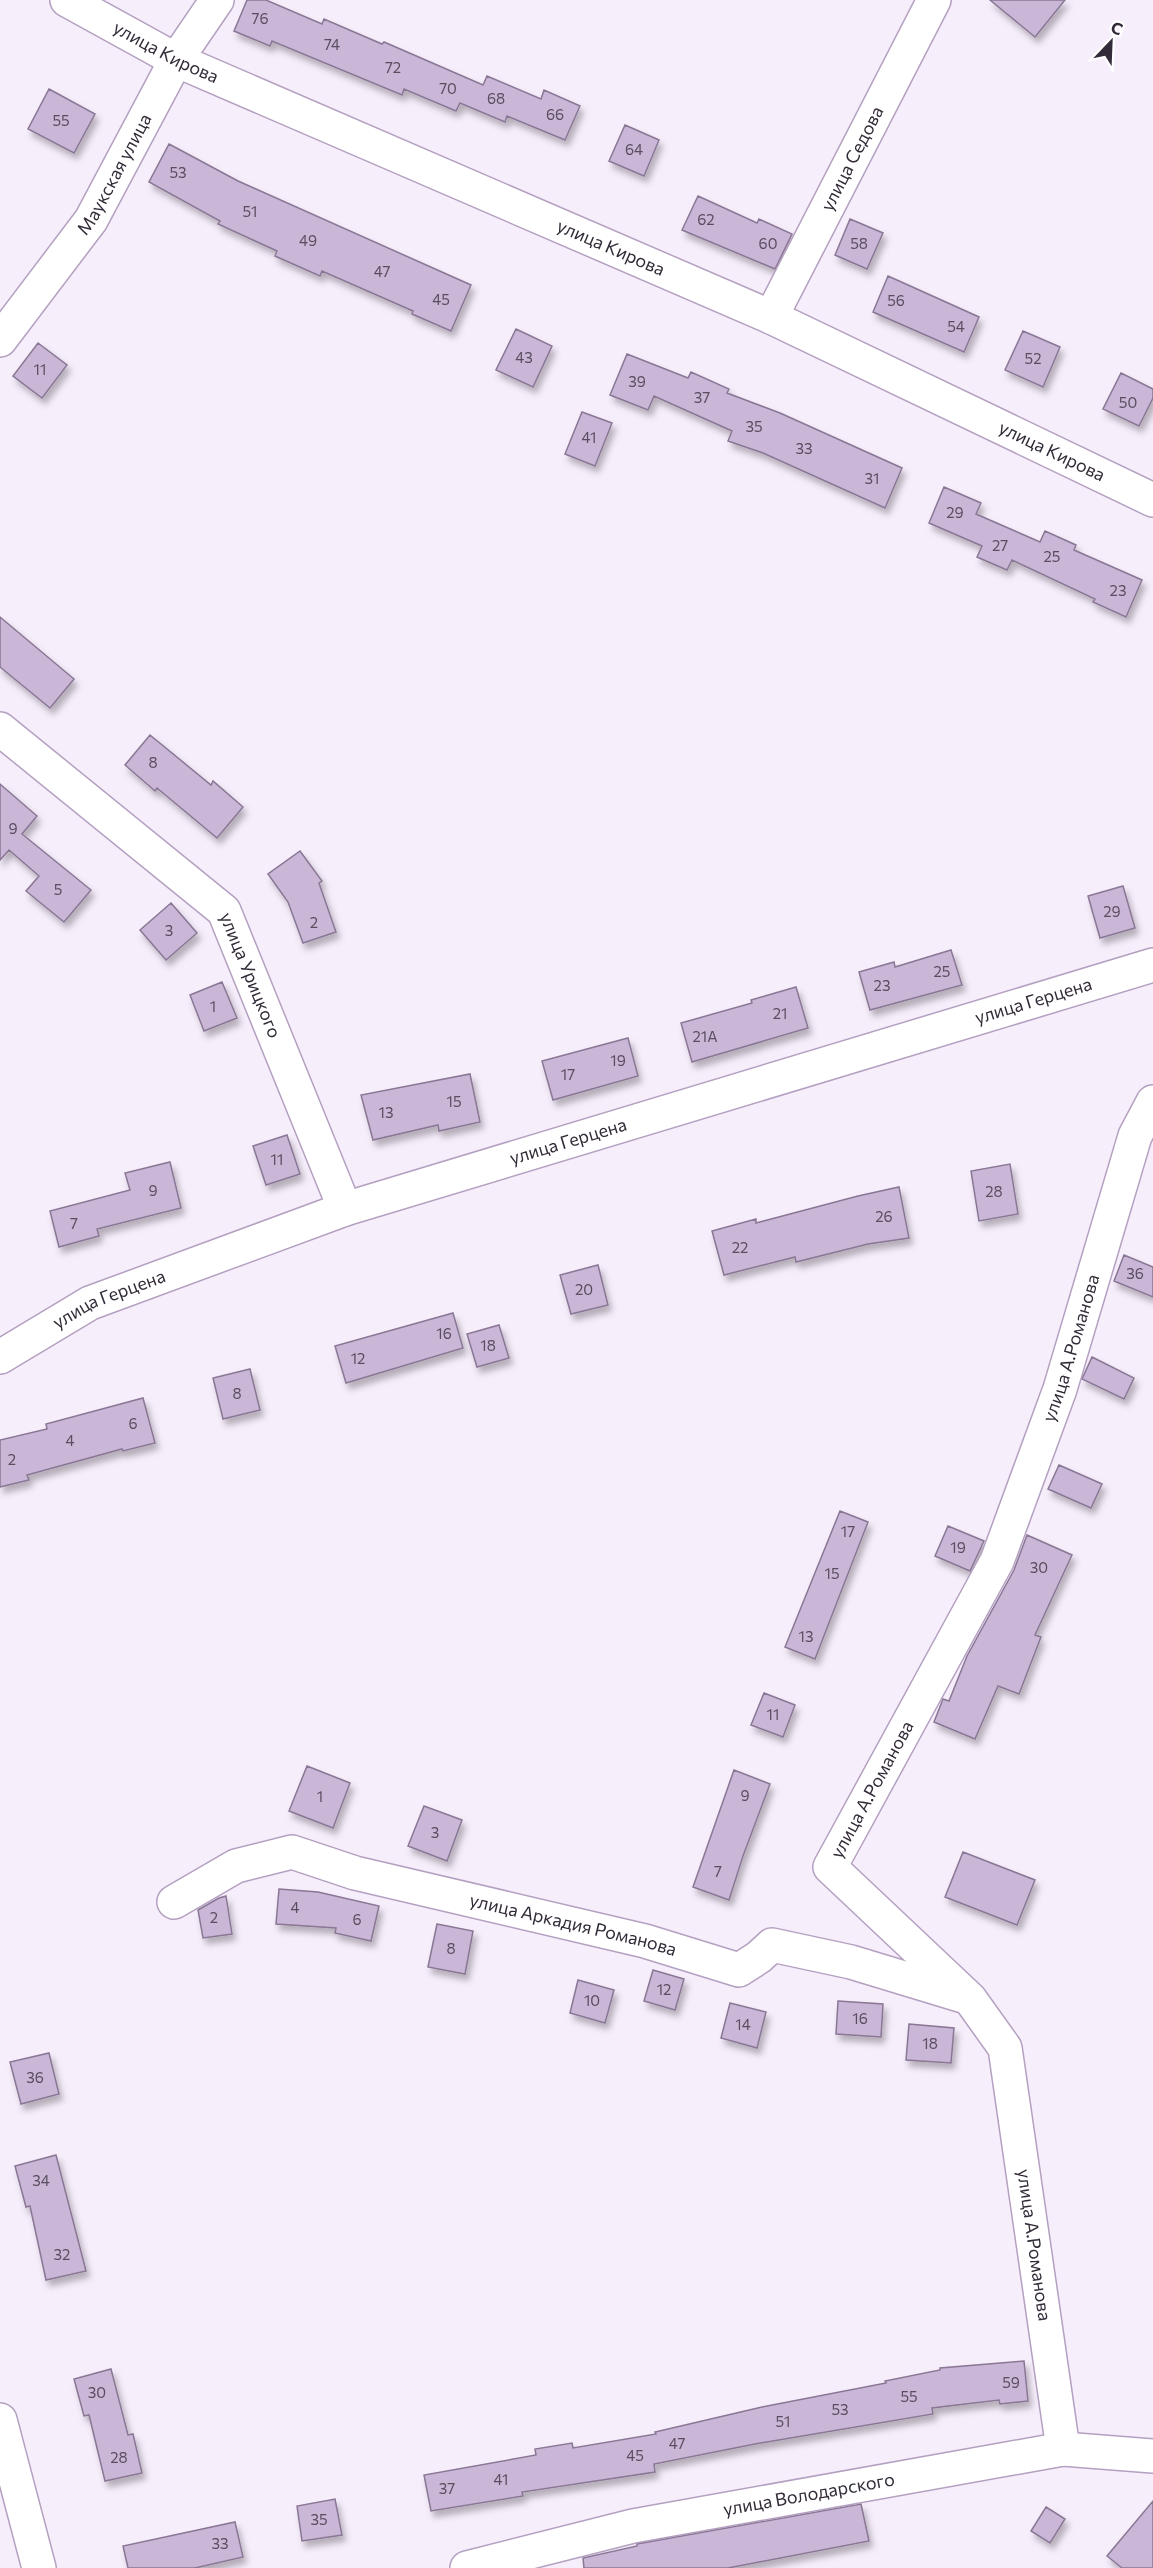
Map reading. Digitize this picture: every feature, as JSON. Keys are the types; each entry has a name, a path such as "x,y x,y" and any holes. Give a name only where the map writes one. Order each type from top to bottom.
{"street":[{"name":"улица Кирова","path":"67,0 176,60 771,317 1153,500"},
{"name":"Маукская улица","path":"0,340 91,220 176,60 217,0"},
{"name":"улица Седова","path":"771,317 934,0"},
{"name":"улица Урицкого","path":"0,729 224,911 345,1209"},
{"name":"улица Герцена","path":"0,1357 90,1303 345,1209 1153,965"},
{"name":"улица А.Романова","path":"1063,2449 1005,2048 970,1999 830,1867 997,1561 1060,1389 1135,1136 1153,1102"},
{"name":"улица Аркадия Романова","path":"174,1902 236,1866 292,1852 355,1873 645,1941 739,1970 772,1945 851,1962 970,1999"},
{"path":"0,2420 39,2568"},
{"name":"улица Володарского","path":"467,2568 633,2526 1063,2449 1153,2456"}],"building":[{"path":"247,0 266,0 322,24 324,19 483,85 487,76 541,99 544,90 580,106 565,140 507,116 505,122 460,103 456,111 404,89 402,95 272,41 270,46 234,31"},
{"path":"990,0 1065,0 1035,37"},
{"path":"49,89 95,114 74,153 28,129"},
{"path":"625,125 659,140 644,176 609,161"},
{"path":"169,144 238,181 471,285 451,331 412,314 413,311 322,271 320,276 275,256 277,251 218,224 220,221 149,182"},
{"path":"698,196 757,223 759,219 792,234 775,269 682,230"},
{"path":"850,219 883,233 867,269 835,255"},
{"path":"888,276 979,317 964,352 873,312"},
{"path":"516,329 552,346 533,387 496,370"},
{"path":"1023,331 1060,347 1043,387 1005,370"},
{"path":"38,343 67,365 42,398 13,376"},
{"path":"627,354 688,378 691,372 729,389 727,393 780,413 902,468 885,508 763,453 728,441 732,431 654,396 648,410 610,395"},
{"path":"1121,373 1153,389 1153,398 1139,426 1103,409"},
{"path":"582,412 612,423 595,466 565,454"},
{"path":"944,487 981,503 976,514 1040,542 1045,531 1076,545 1074,550 1142,580 1126,617 1093,602 1095,599 1012,560 1007,570 977,557 982,546 929,523"},
{"path":"0,617 74,679 50,708 0,667"},
{"path":"150,735 211,785 213,781 243,807 217,838 157,788 155,791 125,765"},
{"path":"0,784 37,816 22,834 91,890 64,922 26,891 39,876 9,850 0,860"},
{"path":"300,851 322,881 319,883 336,932 303,943 288,902 268,874"},
{"path":"1123,886 1135,928 1100,938 1088,896"},
{"path":"171,903 197,933 166,960 140,930"},
{"path":"951,950 962,985 870,1010 859,972 894,962 895,967"},
{"path":"222,982 237,1018 204,1031 190,995"},
{"path":"796,987 808,1028 692,1062 681,1023 752,1003 751,1000"},
{"path":"628,1038 638,1076 553,1100 542,1061"},
{"path":"470,1074 480,1122 439,1131 438,1125 373,1140 361,1095"},
{"path":"287,1135 300,1174 266,1185 253,1146"},
{"path":"170,1162 181,1208 97,1229 99,1236 59,1247 50,1211 130,1190 125,1173"},
{"path":"1010,1164 1018,1214 979,1221 971,1171"},
{"path":"899,1187 909,1238 868,1244 796,1262 795,1257 724,1275 712,1231 756,1219 756,1223"},
{"path":"1124,1255 1153,1267 1153,1297 1114,1281"},
{"path":"598,1265 608,1305 571,1314 560,1275"},
{"path":"453,1313 463,1348 346,1383 335,1346"},
{"path":"499,1325 509,1358 477,1367 467,1334"},
{"path":"1092,1357 1134,1378 1124,1399 1082,1379"},
{"path":"250,1369 260,1410 223,1419 213,1378"},
{"path":"143,1398 155,1443 123,1451 122,1449 27,1475 29,1480 0,1487 0,1440 47,1429 46,1424"},
{"path":"1059,1465 1102,1484 1091,1508 1048,1489"},
{"path":"840,1511 868,1522 815,1659 785,1647"},
{"path":"948,1526 984,1541 970,1571 935,1556"},
{"path":"1027,1535 1072,1555 1035,1635 1041,1637 1019,1694 998,1686 975,1739 934,1722 943,1699 949,1701 967,1656 1014,1570"},
{"path":"764,1693 795,1705 783,1737 751,1725"},
{"path":"307,1766 350,1783 333,1828 289,1811"},
{"path":"734,1770 770,1784 729,1900 693,1887"},
{"path":"424,1806 462,1820 447,1861 408,1846"},
{"path":"963,1852 1035,1880 1017,1925 945,1897"},
{"path":"279,1889 318,1892 379,1906 371,1941 335,1933 336,1928 276,1924"},
{"path":"226,1896 232,1934 203,1938 198,1910"},
{"path":"437,1924 473,1931 465,1974 428,1967"},
{"path":"653,1970 684,1979 675,2010 644,2001"},
{"path":"578,1980 614,1990 605,2023 570,2013"},
{"path":"838,2001 883,2004 881,2037 836,2034"},
{"path":"730,2003 766,2012 757,2048 721,2038"},
{"path":"909,2024 954,2028 951,2063 906,2060"},
{"path":"49,2053 59,2094 21,2104 10,2062"},
{"path":"56,2155 86,2271 46,2280 30,2206 26,2207 15,2166"},
{"path":"1024,2361 1028,2401 1000,2404 999,2400 932,2408 933,2414 755,2444 654,2464 655,2472 522,2492 523,2496 431,2511 424,2475 536,2455 535,2449 572,2443 573,2448 656,2434 655,2432 762,2407 886,2383 885,2381 940,2370 940,2368"},
{"path":"111,2369 128,2435 133,2434 142,2473 105,2481 89,2415 84,2416 74,2379"},
{"path":"335,2499 342,2535 302,2541 297,2506"},
{"path":"1153,2501 1153,2568 1122,2568 1107,2556"},
{"path":"861,2504 869,2541 728,2568 584,2568 583,2558 637,2546 637,2544"},
{"path":"1046,2507 1065,2519 1050,2543 1031,2531"},
{"path":"235,2522 243,2557 195,2568 128,2568 123,2546"}]}
